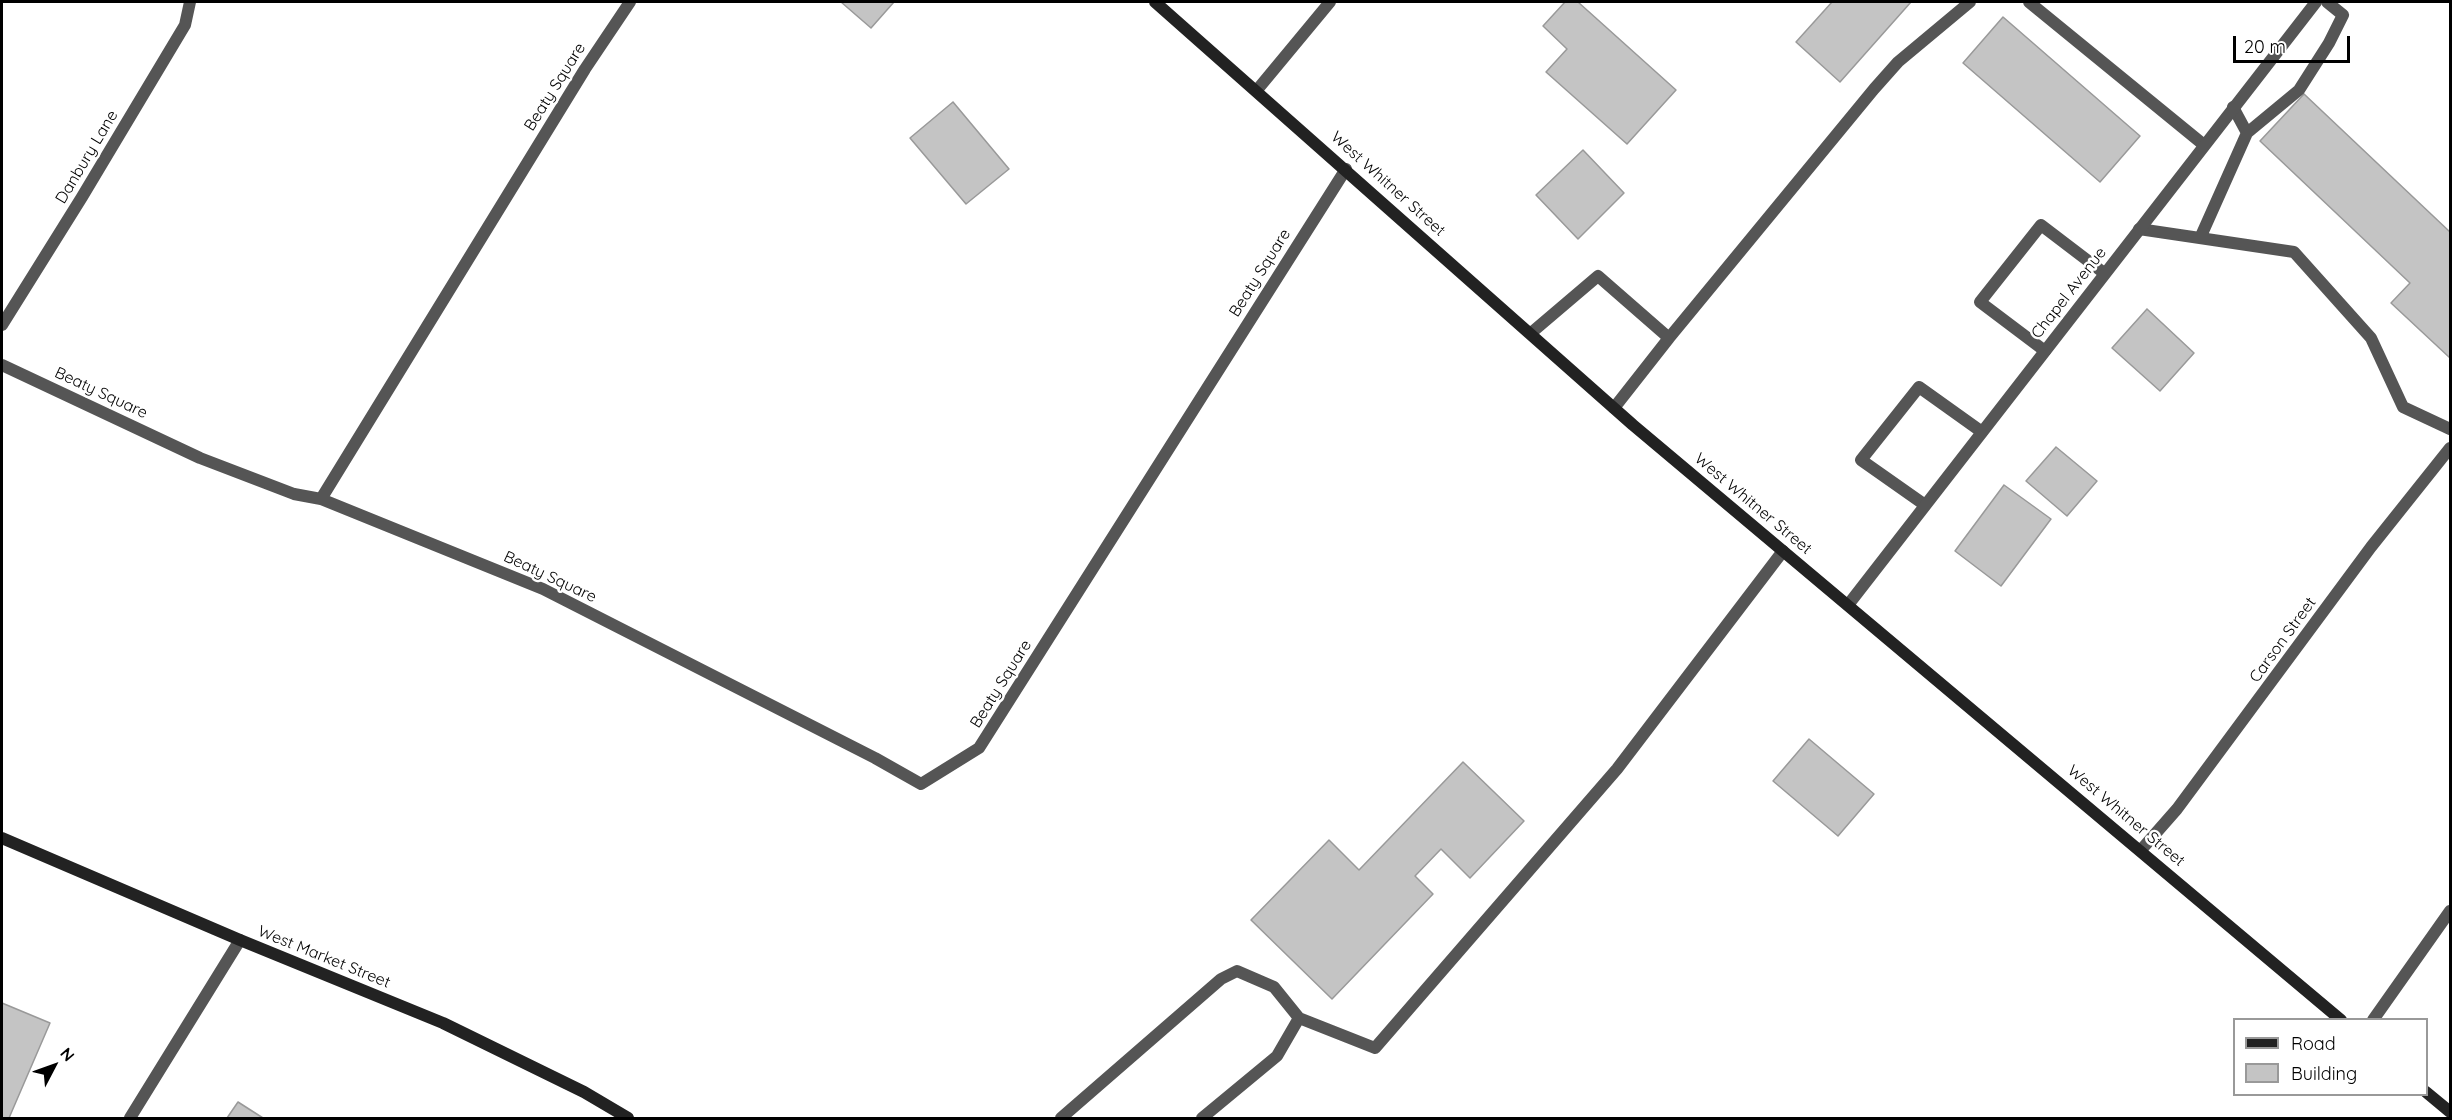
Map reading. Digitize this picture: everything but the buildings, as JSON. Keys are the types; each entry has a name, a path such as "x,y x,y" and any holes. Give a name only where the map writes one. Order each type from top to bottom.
{"main road":[{"name":"West Whitner Street","path":"1155,2 1614,408 2340,1018"},
{"name":"West Market Street","path":"2,838 240,940 443,1023 584,1092 628,1119"},
{"path":"2428,1093 2451,1112"}],"street":[{"name":"Danbury Lane","path":"2,325 185,25 190,2"},
{"name":"Beaty Square","path":"321,499 585,69 630,2"},
{"path":"1257,90 1330,2"},
{"path":"1614,408 1874,88 1899,62 1970,2"},
{"path":"2029,2 2204,145"},
{"name":"Chapel Avenue","path":"1848,605 2316,2"},
{"path":"2201,237 2247,133 2300,90 2329,43 2343,15 2327,2"},
{"path":"2233,107 2247,133"},
{"name":"Beaty Square","path":"2,365 200,458 294,494 321,499 543,589 875,758 921,784 979,748 1346,169"},
{"path":"2045,351 1980,302 2041,225 2104,273"},
{"path":"2139,229 2294,252 2371,338 2403,406 2451,429"},
{"path":"1531,333 1598,276 1669,338"},
{"path":"1925,505 1861,460 1919,387 1982,432"},
{"name":"Carson Street","path":"2141,850 2184,800 2371,547 2451,448"},
{"path":"1061,1119 1221,979 1237,971 1274,987 1299,1018 1375,1048 1617,769 1783,551"},
{"path":"2374,1018 2451,911"},
{"path":"130,1119 240,940"},
{"path":"1202,1119 1277,1056 1299,1018"}]}
